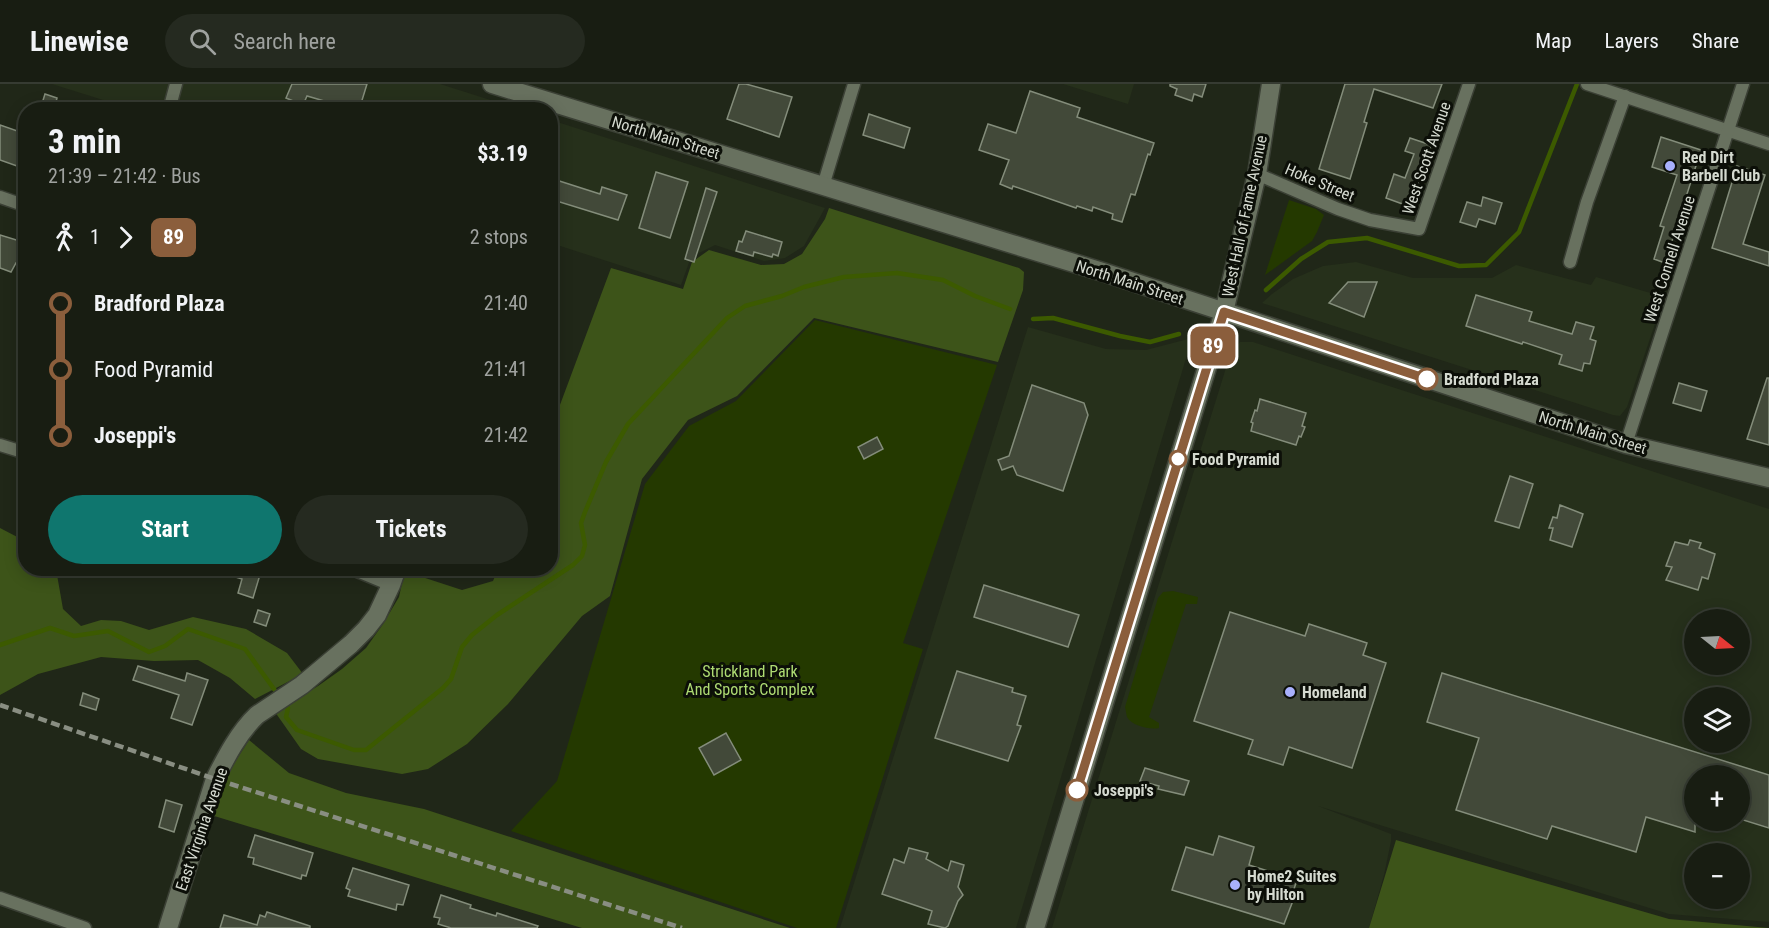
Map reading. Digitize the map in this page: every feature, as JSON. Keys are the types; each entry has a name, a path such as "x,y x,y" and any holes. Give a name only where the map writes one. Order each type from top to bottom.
{"main road":[{"name":"North Main Street","path":"492,84 547,98 1093,269 1626,444 1769,478"},
{"name":"West Hall of Fame Avenue","path":"1035,928 1224,312 1257,174 1271,84"},
{"name":"East Virginia Avenue","path":"168,928 214,779 224,760 251,721 275,701 302,685 366,629 377,615 394,577"}],"street":[{"path":"171,102 176,84"},
{"path":"823,186 854,84"},
{"name":"West Scott Avenue","path":"1370,220 1419,229 1468,84"},
{"name":"West Connell Avenue","path":"1626,444 1743,84"},
{"path":"1589,85 1769,144"},
{"path":"1570,262 1587,202 1625,96"},
{"name":"Hoke Street","path":"1257,174 1338,209 1370,220"},
{"path":"0,197 18,203"},
{"path":"0,445 18,451"},
{"path":"0,898 85,928"}],"shaded area":[{"path":"52,84 440,84 497,102 110,102"},
{"path":"1063,84 1134,84 1128,104"},
{"path":"558,122 825,208 804,246 785,258 764,261 715,245 691,257 681,285 558,245"},
{"path":"1356,262 1413,278 1492,278 1516,265 1591,285 1596,277 1664,297 1627,407 1620,416 1262,303 1293,279 1323,266"},
{"path":"1028,327 1106,349 1146,350 1192,338 1016,928 840,928"},
{"name":"Bradford Plaza","path":"1240,342 1253,342 1769,509 1769,922 1669,914 1318,806 1391,834 1384,875 1369,928 1052,928 1230,355"}],"green space":[{"path":"1289,200 1316,209 1324,215 1312,241 1265,275"},
{"path":"829,208 1019,268 1024,272 1023,290 998,362 814,318 737,396 688,420 642,479 610,596 582,616 508,704 467,744 428,769 402,774 318,759 301,749 275,712 318,686 366,648 399,597 404,576 419,576 462,590 493,581 495,576 558,576 558,410 611,268 683,289 692,262 709,250 761,265 784,264 802,254 825,219"},
{"name":"Strickland Park And Sports Complex","path":"815,320 997,365 903,643 923,649 836,928 797,928 511,831 557,781 645,484 689,426 736,401"},
{"path":"0,528 18,537 18,576 57,576 63,609 81,626 101,620 121,621 149,630 193,617 246,629 287,653 303,674 255,699 230,678 198,660 154,661 101,657 38,674 0,695"},
{"path":"1173,591 1198,597 1197,604 1186,604 1149,717 1159,723 1159,728 1146,728 1129,720 1125,707 1158,598 1163,592"},
{"path":"249,740 289,773 346,793 424,809 790,928 582,928 211,815 220,785"},
{"path":"1396,840 1669,919 1769,928 1369,928"}],"building":[{"path":"292,84 367,84 361,102 328,102 307,96 304,102 296,102 286,98"},
{"path":"739,84 792,97 779,137 727,119"},
{"path":"1170,84 1206,84 1202,97 1194,94 1192,101 1175,95 1177,89"},
{"path":"1345,84 1442,84 1433,108 1374,89 1364,122 1367,123 1350,179 1319,169"},
{"path":"1030,91 1080,108 1077,117 1154,143 1150,155 1148,154 1135,195 1131,194 1122,222 1112,219 1113,214 1093,207 1092,211 1077,206 1076,208 1013,186 1012,189 1000,184 1009,160 979,150 988,124 1016,133"},
{"path":"45,94 57,98 56,102 42,102"},
{"path":"869,114 910,128 904,148 863,135"},
{"path":"0,125 18,131 18,162 17,166 0,160"},
{"path":"1661,137 1701,150 1665,263 1654,259 1664,227 1660,226 1677,175 1652,167"},
{"path":"1410,138 1431,145 1415,194 1412,193 1408,206 1386,198 1394,174 1405,178 1414,154 1405,151"},
{"path":"1737,166 1765,175 1743,244 1769,252 1769,266 1712,248"},
{"path":"656,172 688,182 670,238 639,228"},
{"path":"558,181 600,194 602,187 627,195 618,220 558,201"},
{"path":"706,188 717,192 694,262 685,259"},
{"path":"1483,197 1502,203 1495,224 1479,219 1476,227 1460,222 1467,202 1481,206"},
{"path":"746,231 782,242 778,256 773,254 772,257 754,252 753,256 736,251"},
{"path":"0,235 18,240 18,264 16,263 11,272 0,268"},
{"path":"1348,282 1377,282 1364,317 1329,303"},
{"path":"1476,295 1532,312 1529,321 1572,334 1576,322 1594,327 1590,339 1596,341 1590,364 1584,363 1582,371 1559,364 1562,355 1466,326"},
{"path":"1767,378 1769,378 1769,445 1747,439"},
{"path":"1679,383 1707,391 1701,411 1673,403"},
{"path":"1032,385 1084,403 1088,415 1063,491 1017,475 1013,466 1002,470 998,460 1009,456"},
{"path":"1260,399 1306,413 1302,426 1305,427 1296,445 1251,431 1253,423 1251,422"},
{"path":"877,437 883,449 864,459 858,447"},
{"path":"1510,476 1533,484 1519,528 1495,521"},
{"path":"1560,505 1583,514 1572,547 1550,540 1553,528 1549,528 1553,517 1557,518"},
{"path":"1690,540 1701,543 1699,548 1715,554 1708,579 1702,577 1698,590 1666,580 1672,567 1666,566 1675,542 1688,545"},
{"path":"232,576 260,576 253,598 238,593 242,579"},
{"path":"984,585 1079,615 1068,647 974,617"},
{"path":"258,610 270,614 266,626 254,622"},
{"name":"Homeland","path":"1230,612 1305,636 1309,624 1367,643 1363,655 1386,663 1352,768 1289,747 1283,765 1248,754 1253,740 1194,721"},
{"path":"138,666 185,681 187,673 208,680 192,725 171,718 179,695 133,680"},
{"path":"957,671 1013,688 1012,692 1026,696 1017,725 1021,726 1008,761 935,738"},
{"path":"1442,673 1684,748 1684,753 1698,753 1737,765 1684,765 1684,829 1646,817 1636,852 1552,826 1547,839 1456,810 1479,738 1427,722"},
{"path":"83,693 99,699 96,710 80,705"},
{"path":"726,733 741,760 714,775 699,748"},
{"path":"1145,768 1189,781 1184,795 1158,789 1159,786 1140,781"},
{"path":"1750,769 1769,775 1769,828 1750,822"},
{"path":"166,800 182,805 174,832 159,827"},
{"path":"255,835 313,853 306,876 302,875 301,879 253,864 254,858 248,857"},
{"name":"Home2 Suites by Hilton","path":"1219,836 1254,847 1249,865 1297,880 1291,898 1294,898 1284,924 1172,890 1186,847 1213,855"},
{"path":"909,848 928,853 926,859 948,871 951,861 964,865 958,887 963,895 945,928 928,924 932,911 882,894 894,859 904,863"},
{"path":"353,868 409,885 403,905 397,904 396,910 348,896 350,890 346,888"},
{"path":"441,895 471,905 470,908 496,916 497,913 538,926 537,928 451,928 438,924 440,918 434,917"},
{"path":"267,912 310,926 310,928 220,928 224,915 257,925 260,915 265,917"}],"waterway":[{"path":"1266,290 1301,259 1328,242 1367,238 1459,266 1486,265 1519,232 1577,84"},
{"path":"558,575 582,556 585,545 581,523 606,462 628,424 727,318 745,306 844,277 897,273 943,280 975,296 1010,309"},
{"path":"1033,319 1053,318 1150,342 1179,334"},
{"path":"284,702 288,708 286,717 297,730 354,750 366,750 443,688 451,679 462,647 472,635 497,615 556,576"},
{"path":"0,645 50,628 74,636 108,631 149,652 165,646 188,629 245,649 279,696"}],"railway":[{"path":"0,705 215,779 682,928"}],"bus line":[{"name":"89","path":"1077,790 1224,312 1427,379"}],"place":[{"name":"Red Dirt Barbell Club","path":"1670,166"},
{"name":"Bradford Plaza","path":"1427,379"},
{"name":"Food Pyramid","path":"1178,459"},
{"name":"Homeland","path":"1290,692"},
{"name":"Joseppi's","path":"1077,790"},
{"name":"Home2 Suites by Hilton","path":"1235,885"}]}
